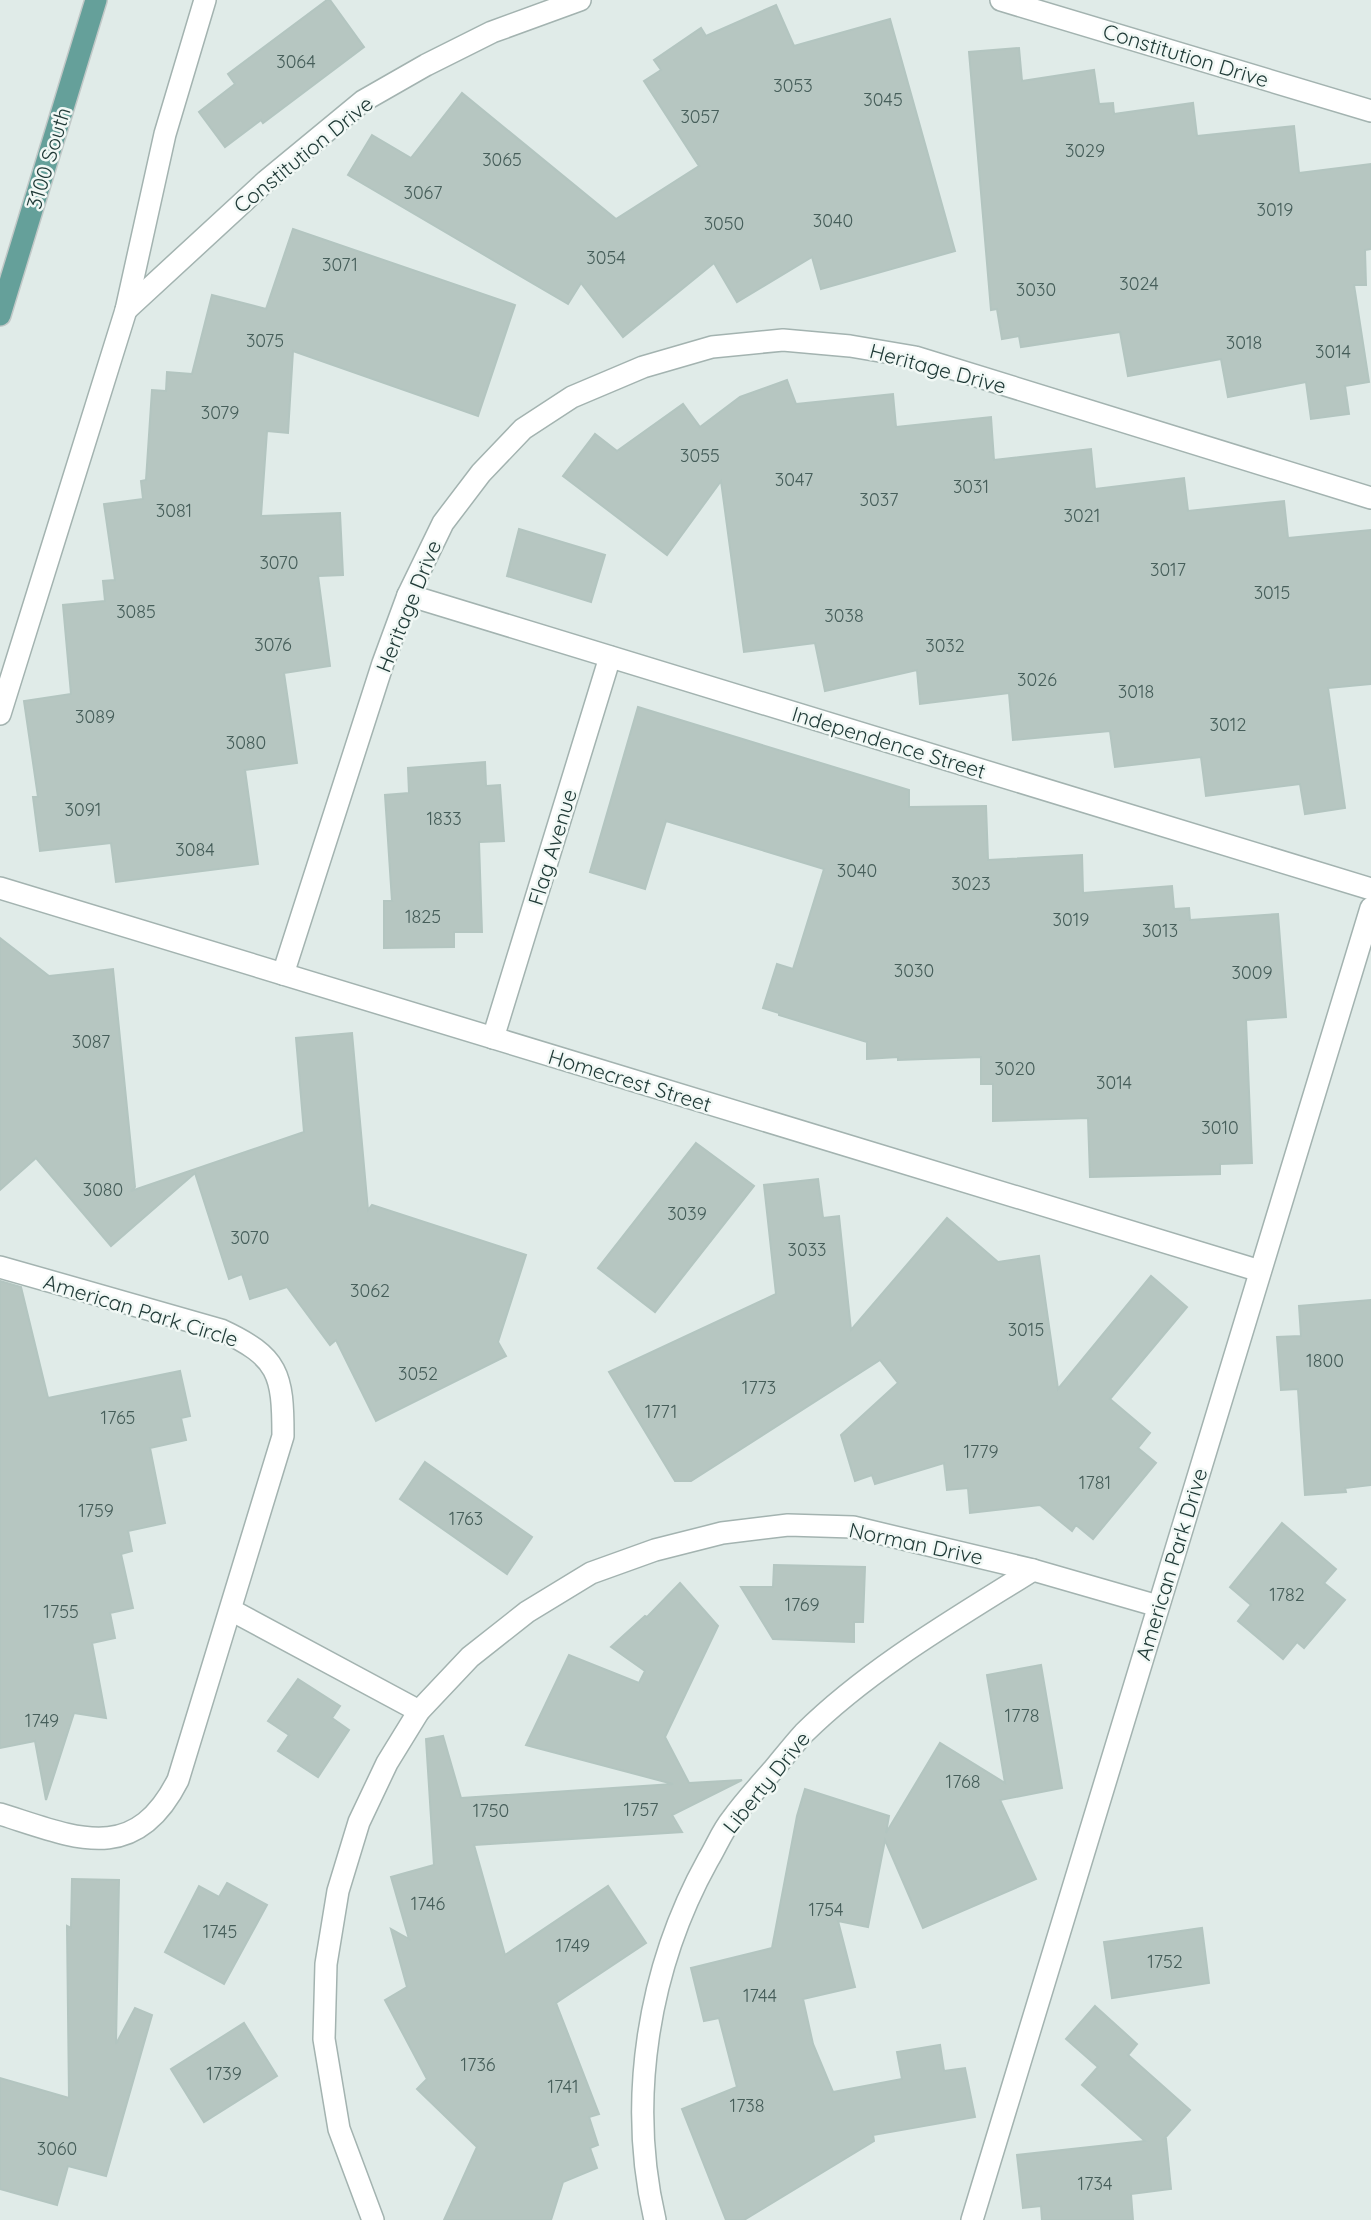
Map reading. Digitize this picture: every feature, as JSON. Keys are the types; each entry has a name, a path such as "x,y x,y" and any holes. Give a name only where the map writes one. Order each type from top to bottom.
{"main road":[{"name":"3100 South","path":"0,315 96,0"}],"lane":[{"path":"0,714 126,310 165,134 205,0"},
{"name":"Constitution Drive","path":"126,310 266,181 363,101 492,32 580,0"},
{"name":"Constitution Drive","path":"1000,0 1371,111"},
{"name":"Heritage Drive","path":"283,974 383,663 408,595 443,523 481,473 523,429 572,397 643,367 712,347 783,340 850,345 915,357 1371,498"},
{"name":"Independence Street","path":"408,595 1371,889"},
{"name":"Flag Avenue","path":"493,1038 610,657"},
{"name":"Homecrest Street","path":"0,888 1260,1271"},
{"name":"American Park Drive","path":"972,2220 1371,908"},
{"name":"American Park Circle","path":"0,1266 221,1330 245,1341 262,1353 275,1370 281,1386 283,1436 178,1780 167,1802 142,1826 122,1836 96,1839 70,1836 0,1814"},
{"name":"Norman Drive","path":"373,2220 339,2129 324,2039 326,1964 338,1891 359,1822 387,1763 419,1712 470,1657 527,1612 591,1573 655,1550 722,1533 788,1525 853,1527 1033,1570 1158,1606"},
{"name":"Liberty Drive","path":"655,2220 649,2194 644,2141 644,2056 662,1971 692,1889 731,1820 804,1734 855,1689 920,1641 1033,1570"},
{"path":"231,1610 419,1712"}],"building":[{"path":"330,0 364,47 263,123 261,120 225,147 199,112 235,84 228,74"},
{"path":"776,5 794,46 890,19 955,251 821,289 812,257 737,302 714,263 623,337 581,283 568,304 348,175 372,135 411,158 462,93 616,219 699,166 644,81 661,70 654,60 701,28 706,36"},
{"path":"1019,48 1022,81 1094,70 1099,104 1113,103 1114,114 1193,103 1197,136 1294,126 1299,173 1371,164 1371,249 1365,250 1366,285 1354,285 1369,382 1345,386 1349,414 1311,419 1306,382 1228,397 1221,359 1128,376 1120,332 1021,347 1019,336 1002,339 997,309 991,310 969,52"},
{"path":"293,229 515,305 478,416 293,351 288,433 267,431 261,516 340,513 343,575 318,576 330,666 284,673 297,763 245,770 258,864 116,882 111,843 40,851 33,797 38,797 24,701 71,694 63,605 105,601 103,581 115,580 104,504 143,499 141,481 146,480 152,390 166,391 167,372 192,374 212,295 266,309"},
{"path":"787,380 796,404 893,394 896,427 991,417 994,460 1091,449 1095,489 1184,478 1188,511 1284,501 1288,538 1371,530 1371,684 1328,688 1345,808 1305,814 1300,784 1206,796 1201,757 1115,767 1110,731 1013,740 1009,693 920,704 917,670 825,691 815,643 744,652 721,481 667,555 563,476 595,434 617,451 683,404 700,427 740,397"},
{"path":"519,529 605,555 591,602 507,576"},
{"path":"638,707 909,790 909,807 986,806 988,860 1082,855 1083,893 1172,886 1174,909 1189,908 1190,920 1278,914 1286,1017 1246,1020 1252,1163 1220,1164 1220,1174 1090,1177 1088,1118 993,1121 993,1084 981,1084 981,1057 867,1059 867,1042 763,1008 777,964 793,969 824,869 666,821 645,889 590,872"},
{"path":"485,762 486,786 500,785 504,841 479,842 482,932 454,932 454,947 384,948 384,901 392,901 385,795 409,793 408,768"},
{"path":"0,938 49,976 113,969 135,1187 131,1191 304,1132 296,1038 352,1033 368,1210 372,1205 526,1255 498,1342 506,1356 376,1421 336,1340 330,1345 287,1287 250,1299 242,1274 229,1279 195,1173 111,1246 36,1158 0,1190"},
{"path":"696,1143 754,1186 655,1312 598,1268"},
{"path":"818,1179 823,1218 839,1216 851,1330 947,1218 998,1262 1039,1256 1058,1389 1151,1276 1187,1307 1110,1399 1150,1433 1138,1448 1156,1463 1093,1539 1076,1525 1072,1531 1040,1505 970,1513 968,1488 947,1490 944,1463 875,1484 872,1475 855,1481 841,1435 898,1383 880,1360 691,1481 675,1481 609,1372 776,1294 764,1185"},
{"path":"0,1281 21,1287 48,1398 180,1371 190,1416 181,1418 186,1440 150,1448 165,1523 128,1531 132,1551 121,1554 133,1608 110,1613 115,1638 92,1643 106,1718 74,1713 46,1800 35,1741 0,1748"},
{"path":"1371,1300 1371,1485 1345,1488 1346,1492 1305,1495 1298,1389 1281,1390 1277,1337 1301,1336 1299,1306"},
{"path":"425,1462 532,1537 507,1574 400,1499"},
{"path":"1282,1523 1336,1569 1324,1583 1345,1600 1304,1648 1297,1642 1283,1659 1238,1621 1251,1605 1230,1587"},
{"path":"774,1565 865,1567 863,1622 854,1622 854,1642 773,1639 741,1587 773,1587"},
{"path":"680,1583 718,1626 665,1737 689,1783 742,1780 672,1815 682,1832 474,1845 505,1955 608,1886 646,1943 556,2003 599,2114 589,2117 598,2145 590,2148 597,2168 563,2182 551,2220 444,2220 477,2147 417,2089 427,2079 385,2000 407,1987 391,1929 409,1939 391,1877 434,1865 426,1739 443,1736 461,1798 673,1784 526,1745 569,1655 639,1683 645,1671 611,1647 647,1617"},
{"path":"1041,1665 1062,1788 1000,1800 1036,1879 923,1928 885,1840 868,1927 838,1921 855,1987 803,1999 813,2044 833,2092 902,2079 897,2052 940,2045 944,2071 965,2068 975,2117 873,2135 874,2141 744,2220 726,2220 682,2109 737,2087 719,2018 704,2021 691,1968 772,1948 797,1816 805,1789 889,1816 886,1833 940,1743 1005,1783 987,1675"},
{"path":"298,1679 340,1706 332,1718 349,1730 318,1777 278,1751 289,1735 268,1721"},
{"path":"72,1879 119,1880 116,2044 135,2008 152,2015 106,2176 68,2166 57,2205 0,2189 0,2078 69,2098 67,1926 71,1928"},
{"path":"227,1883 267,1905 224,1984 165,1952 199,1886 219,1897"},
{"path":"1202,1928 1209,1983 1112,1998 1104,1942"},
{"path":"1095,2006 1137,2044 1128,2055 1190,2110 1164,2139 1171,2189 1131,2194 1133,2220 1042,2220 1041,2206 1023,2208 1017,2155 1145,2141 1082,2085 1098,2067 1066,2039"},
{"path":"244,2023 277,2076 204,2122 171,2069"}]}
